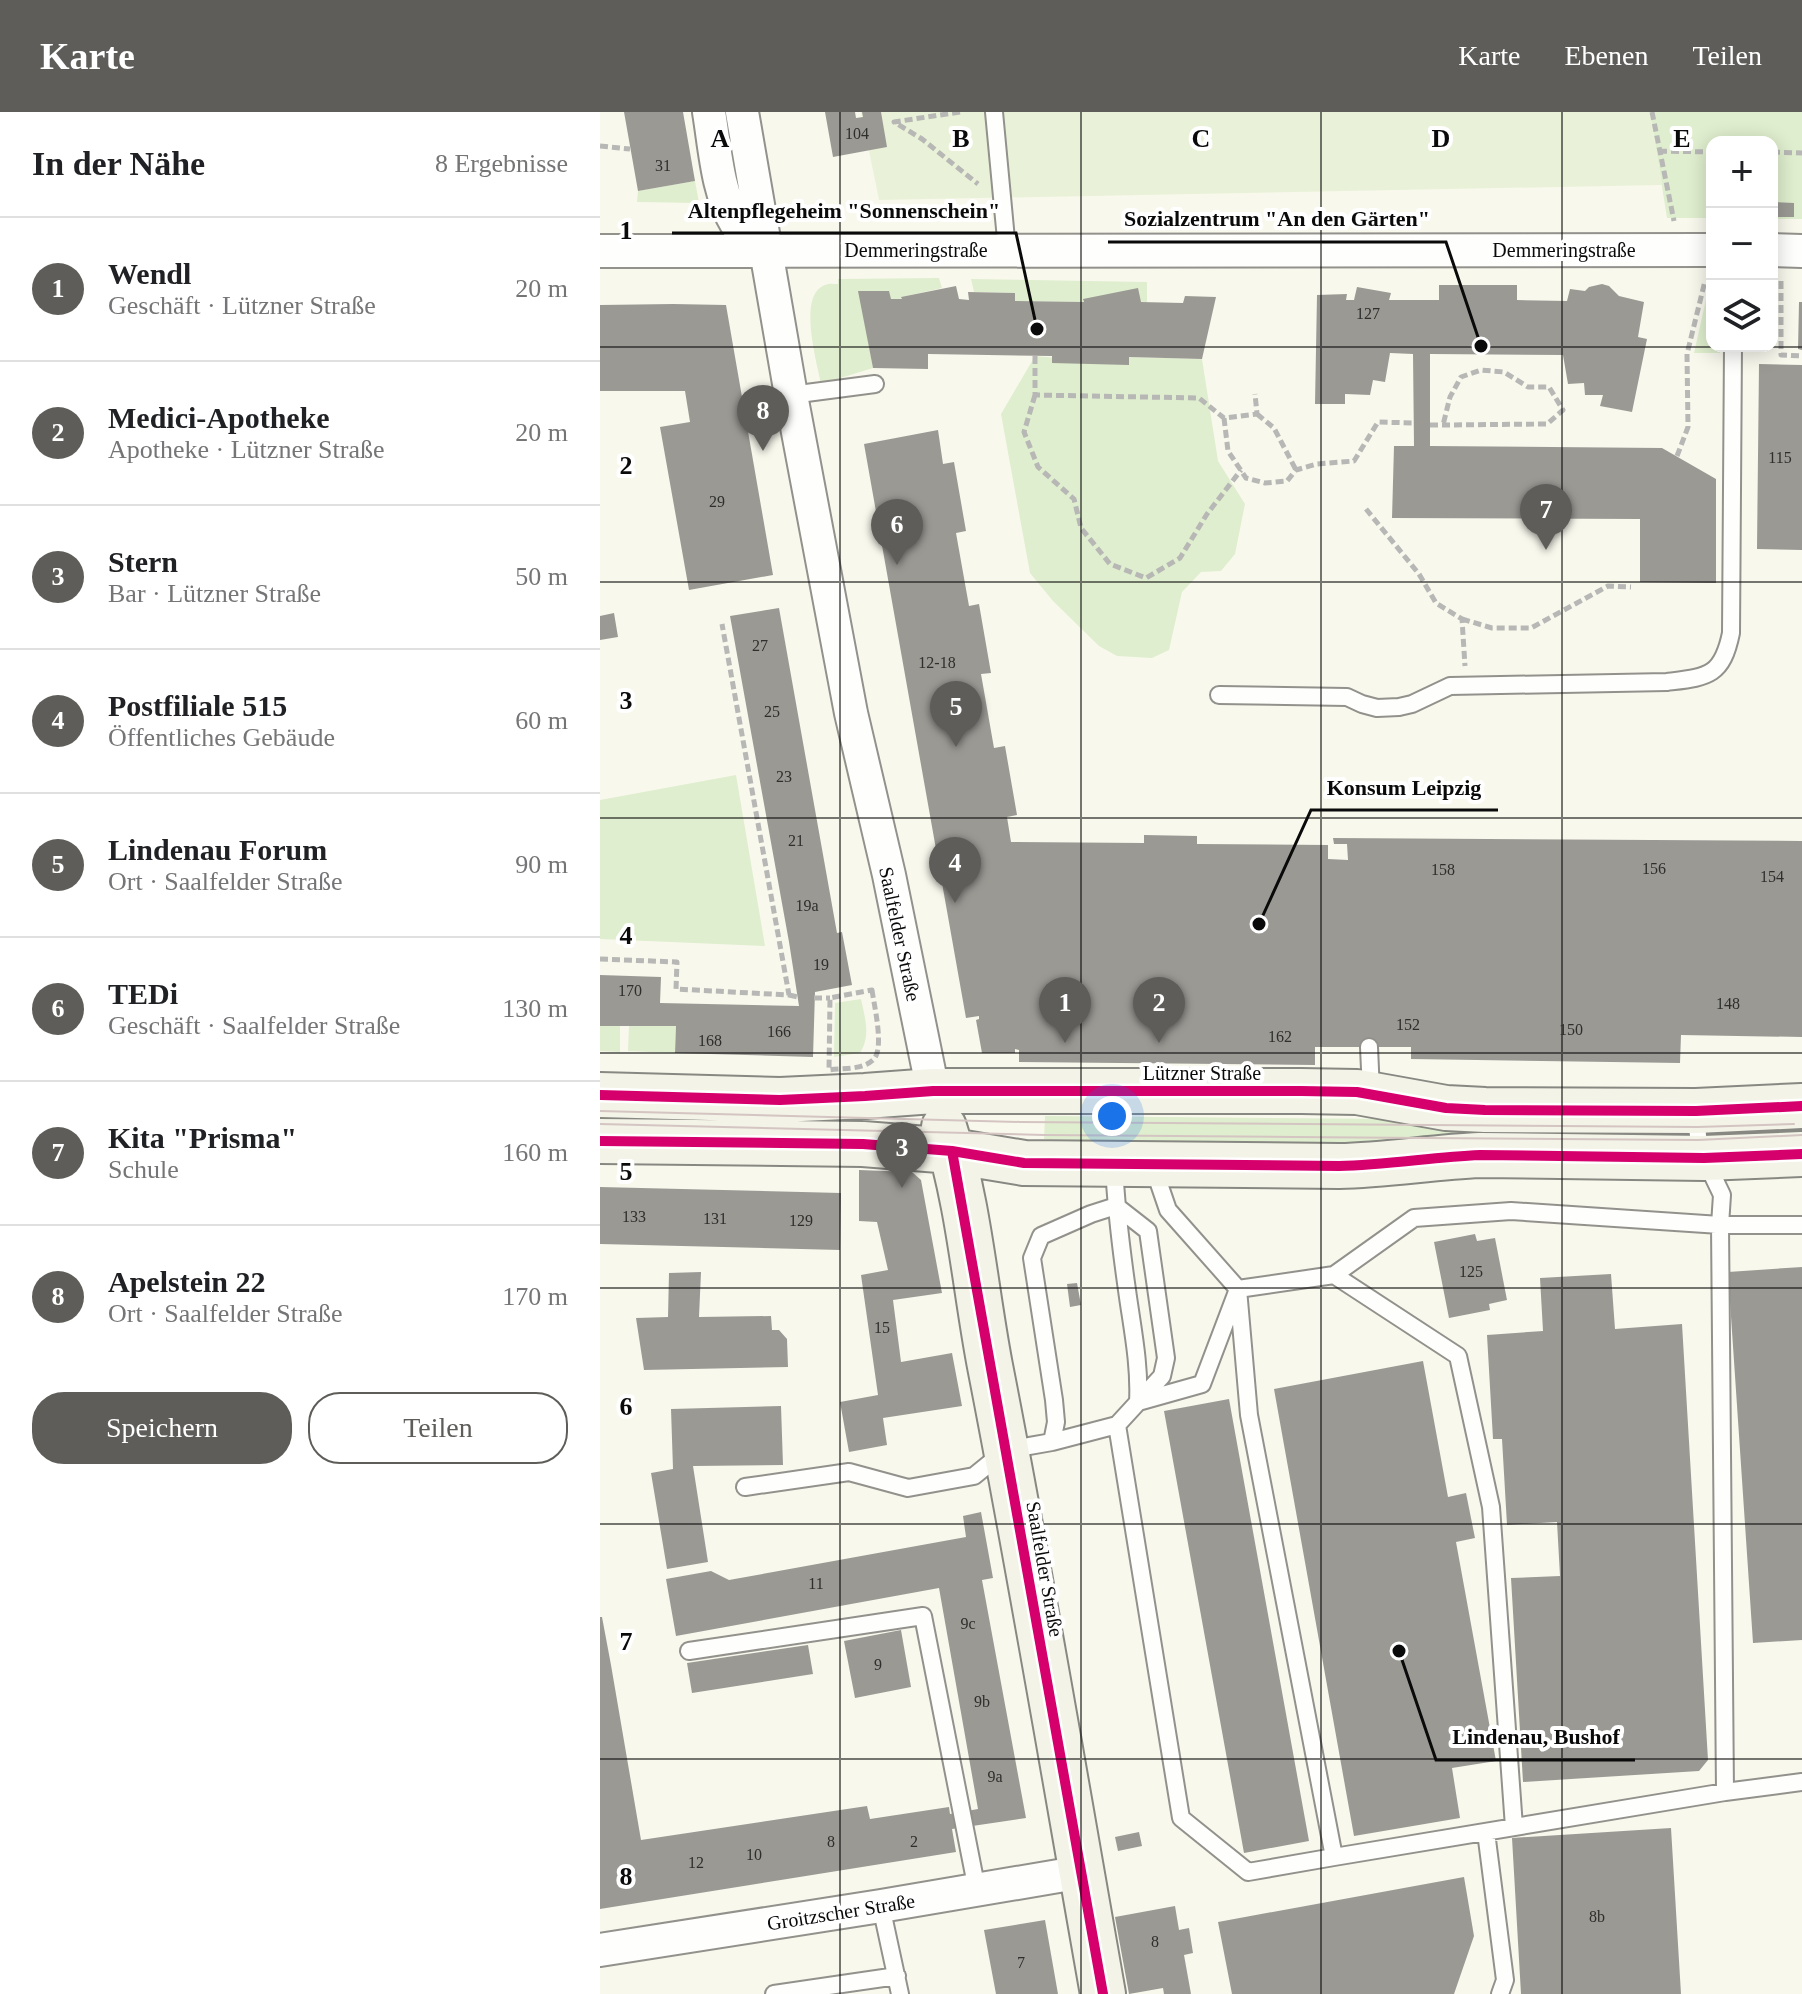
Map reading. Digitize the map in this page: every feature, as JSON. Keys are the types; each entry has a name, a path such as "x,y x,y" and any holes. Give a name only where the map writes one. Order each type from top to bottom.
{"main road":[{"name":"Lützner Straße","path":"600,1095 780,1100 933,1091 1301,1091 1357,1092 1446,1108 1696,1111 1802,1106"},
{"name":"Saalfelder Straße","path":"933,1091 952,1151 1103,1994"},
{"path":"600,1141 863,1144 952,1151 1024,1163 1379,1165 1480,1155 1704,1158 1802,1154"}],"street":[{"path":"709,112 723,192 737,225 765,251"},
{"name":"Saalfelder Straße","path":"742,112 851,713 889,875 933,1091"},
{"name":"Demmeringstraße","path":"600,251 1706,250"},
{"path":"1778,262 1802,251"},
{"name":"Groitzscher Straße","path":"600,1950 1082,1872"}],"lane":[{"path":"994,112 1007,250"},
{"path":"1219,695 1347,697 1377,708 1399,707 1450,686 1667,682 1700,678 1714,670 1723,659 1731,633 1733,352"},
{"path":"791,395 875,384"},
{"path":"1369,1047 1371,1094"},
{"path":"1696,1111 1699,1147 1722,1195 1725,1792"},
{"path":"1133,1164 1116,1206 1139,1376 1138,1402"},
{"path":"1133,1164 1168,1210 1238,1289 1249,1415 1334,1857"},
{"path":"745,1487 849,1472 908,1488 974,1476 1006,1450 1117,1425 1162,1376 1166,1358 1148,1231 1116,1206"},
{"path":"1052,1442 1056,1422 1054,1400 1032,1258 1041,1236 1116,1206"},
{"path":"1238,1289 1334,1275 1414,1218 1511,1211 1720,1225 1802,1225"},
{"path":"1334,1275 1458,1356 1491,1507 1514,1827"},
{"path":"1138,1402 1202,1384 1238,1289"},
{"path":"1117,1425 1181,1818 1248,1872 1725,1792 1802,1782"},
{"path":"689,1651 923,1616 977,1890"},
{"path":"1486,1832 1505,1980 1500,1994"},
{"path":"881,1906 900,1994"},
{"path":"774,1994 897,1976"}],"path":[{"path":"960,112 894,122 922,139 979,184 1002,194"},
{"path":"1652,112 1674,218 1674,250"},
{"path":"600,146 630,149"},
{"path":"1659,151 1706,152"},
{"path":"1778,152 1802,153"},
{"path":"1777,280 1781,355 1802,356"},
{"path":"1677,456 1688,427 1687,354 1704,283"},
{"path":"1035,356 1035,395 1024,432 1038,467 1074,499 1081,528 1110,564 1146,578 1180,558 1207,514 1241,470"},
{"path":"1430,425 1443,425 1547,424 1563,410 1549,387 1528,387 1504,372 1481,370 1461,377 1450,397 1443,425"},
{"path":"1255,394 1257,414 1274,428 1296,470"},
{"path":"1035,395 1199,398 1224,418 1228,451 1246,478 1265,483 1287,481 1296,470 1317,464 1354,461 1378,422 1414,423"},
{"path":"1224,418 1257,414"},
{"path":"1366,509 1419,574 1436,603 1462,619 1492,628 1531,628 1608,586 1631,587"},
{"path":"1462,619 1467,686"},
{"path":"722,624 789,995"},
{"path":"600,959 677,962 676,989 798,997"},
{"path":"814,998 872,990 879,1040 878,1055 872,1062 859,1067 829,1070 830,998"}],"green space":[{"path":"861,112 1650,112 1662,185 879,200"},
{"path":"1650,112 1802,112 1802,219 1778,219 1778,136 1706,136 1706,218 1667,218"},
{"path":"695,181 699,203 637,202 638,191"},
{"path":"939,278 942,288 902,299 859,291 873,368 821,384 810,315 817,291 827,284 838,284 838,279"},
{"path":"971,279 1147,282 1147,302 1015,301 1014,293 974,292"},
{"path":"1706,299 1706,352 1720,353 1694,353"},
{"path":"1035,356 1128,364 1129,357 1202,359 1218,461 1245,504 1235,554 1221,571 1201,572 1182,592 1169,650 1152,658 1117,656 1099,646 1053,601 1030,573 1001,414"},
{"path":"736,775 765,946 600,939 600,800"},
{"path":"861,999 866,1027 863,1047 860,1053 834,1057 835,1003"},
{"path":"600,1026 620,1026 620,1052 600,1051"},
{"path":"629,1026 676,1026 675,1053 628,1051"},
{"path":"1045,1116 1802,1117 1802,1144 1315,1145 1044,1139"}],"building":[{"path":"624,112 683,112 695,181 638,191"},
{"path":"825,112 855,112 856,118 863,117 862,112 881,112 887,147 833,157"},
{"path":"1778,202 1794,203 1794,217 1778,217"},
{"path":"1602,284 1609,286 1619,296 1644,302 1638,337 1647,339 1632,412 1600,406 1603,395 1585,395 1584,383 1568,384 1563,355 1430,354 1430,446 1662,448 1716,479 1716,583 1640,582 1640,519 1392,518 1394,446 1414,446 1413,354 1390,353 1385,382 1373,380 1370,395 1345,394 1345,404 1315,404 1317,295 1347,294 1346,300 1354,300 1357,287 1391,293 1389,300 1439,300 1439,285 1517,285 1517,300 1567,301 1570,289 1585,291"},
{"path":"956,286 959,299 969,300 968,292 1015,293 1015,301 1084,302 1083,299 1138,288 1141,302 1183,303 1185,296 1216,297 1202,359 1129,357 1129,365 1052,363 1052,356 928,354 928,369 873,368 858,291 889,291 891,299 902,299"},
{"path":"1799,302 1802,302 1802,350 1798,349"},
{"path":"600,305 726,305 773,575 689,590 660,427 690,422 685,391 600,391"},
{"path":"1759,364 1802,365 1802,550 1757,549"},
{"path":"938,430 943,464 954,462 966,531 956,533 969,606 979,604 991,673 981,674 994,748 1005,746 1017,815 1007,817 1011,842 1144,843 1144,835 1197,836 1197,844 1328,845 1328,859 1348,860 1347,844 1334,844 1333,838 1802,841 1802,1037 1681,1035 1680,1063 1411,1059 1411,1047 1315,1047 1315,1065 1019,1062 1019,1050 1015,1049 1015,1053 982,1053 976,1020 979,1016 966,1018 864,444"},
{"path":"779,608 837,933 842,932 852,985 815,992 813,1057 675,1053 676,1026 600,1026 600,975 661,977 660,1003 799,1006 730,616"},
{"path":"614,613 618,637 600,640 600,616"},
{"path":"859,1170 912,1172 921,1180 942,1293 893,1300 901,1362 952,1353 962,1406 883,1418 887,1445 849,1452 840,1402 878,1395 861,1275 888,1270 877,1222 859,1221"},
{"path":"600,1187 841,1193 840,1250 600,1244"},
{"path":"1475,1234 1477,1241 1495,1238 1507,1300 1489,1304 1490,1310 1449,1318 1434,1242"},
{"path":"1802,1267 1802,1640 1753,1643 1728,1272"},
{"path":"701,1272 699,1317 771,1316 772,1330 779,1330 787,1339 788,1367 644,1370 636,1318 668,1317 669,1273"},
{"path":"1611,1274 1615,1329 1682,1324 1708,1760 1699,1771 1523,1782 1511,1578 1560,1576 1557,1522 1507,1525 1502,1439 1493,1439 1487,1335 1543,1331 1540,1278"},
{"path":"1077,1283 1081,1305 1070,1307 1067,1284"},
{"path":"1423,1361 1448,1497 1466,1493 1475,1538 1456,1542 1496,1761 1452,1768 1460,1818 1354,1836 1274,1389"},
{"path":"1229,1399 1309,1841 1244,1853 1164,1411"},
{"path":"781,1406 783,1465 693,1466 708,1562 667,1569 651,1473 673,1469 671,1409"},
{"path":"981,1512 993,1578 982,1580 1026,1818 952,1829 956,1852 600,1909 600,1617 641,1840 867,1806 870,1819 949,1807 950,1814 978,1809 939,1588 676,1636 666,1579 711,1571 729,1580 966,1537 963,1516"},
{"path":"901,1630 911,1687 855,1698 844,1641"},
{"path":"808,1645 813,1674 692,1693 687,1663"},
{"path":"1671,1828 1681,1994 1521,1994 1512,1838"},
{"path":"1139,1832 1142,1846 1118,1851 1115,1837"},
{"path":"1464,1877 1474,1936 1454,1994 1232,1994 1218,1922"},
{"path":"1175,1906 1179,1930 1189,1928 1193,1953 1184,1955 1191,1994 1164,1994 1163,1988 1129,1994 1115,1917"},
{"path":"1045,1920 1058,1994 996,1994 984,1930"}],"tram line":[{"path":"600,1111 1021,1122 1697,1127 1794,1124"},
{"path":"600,1124 1044,1135 1698,1140 1802,1135"}],"cycle path":[{"path":"600,1095 780,1100 933,1091 1301,1091 1357,1092 1446,1108 1485,1110 1696,1111 1802,1106"},
{"path":"600,1141 863,1144 952,1151 1024,1163 1339,1166 1480,1155 1704,1158 1802,1154"},
{"path":"952,1151 1103,1994"}],"place":[{"name":"Altenpflegeheim \"Sonnenschein\"","path":"1037,329"},
{"name":"Sozialzentrum \"An den Gärten\"","path":"1481,346"},
{"name":"Apelstein 22","path":"763,451"},
{"name":"Kita \"Prisma\"","path":"1546,550"},
{"name":"TEDi","path":"897,565"},
{"name":"Lindenau Forum","path":"956,747"},
{"name":"Postfiliale 515","path":"955,903"},
{"name":"Konsum Leipzig","path":"1259,924"},
{"name":"Wendl","path":"1065,1043"},
{"name":"Medici-Apotheke","path":"1159,1043"},
{"name":"Stern","path":"902,1188"},
{"name":"Lindenau, Bushof","path":"1399,1651"}]}
